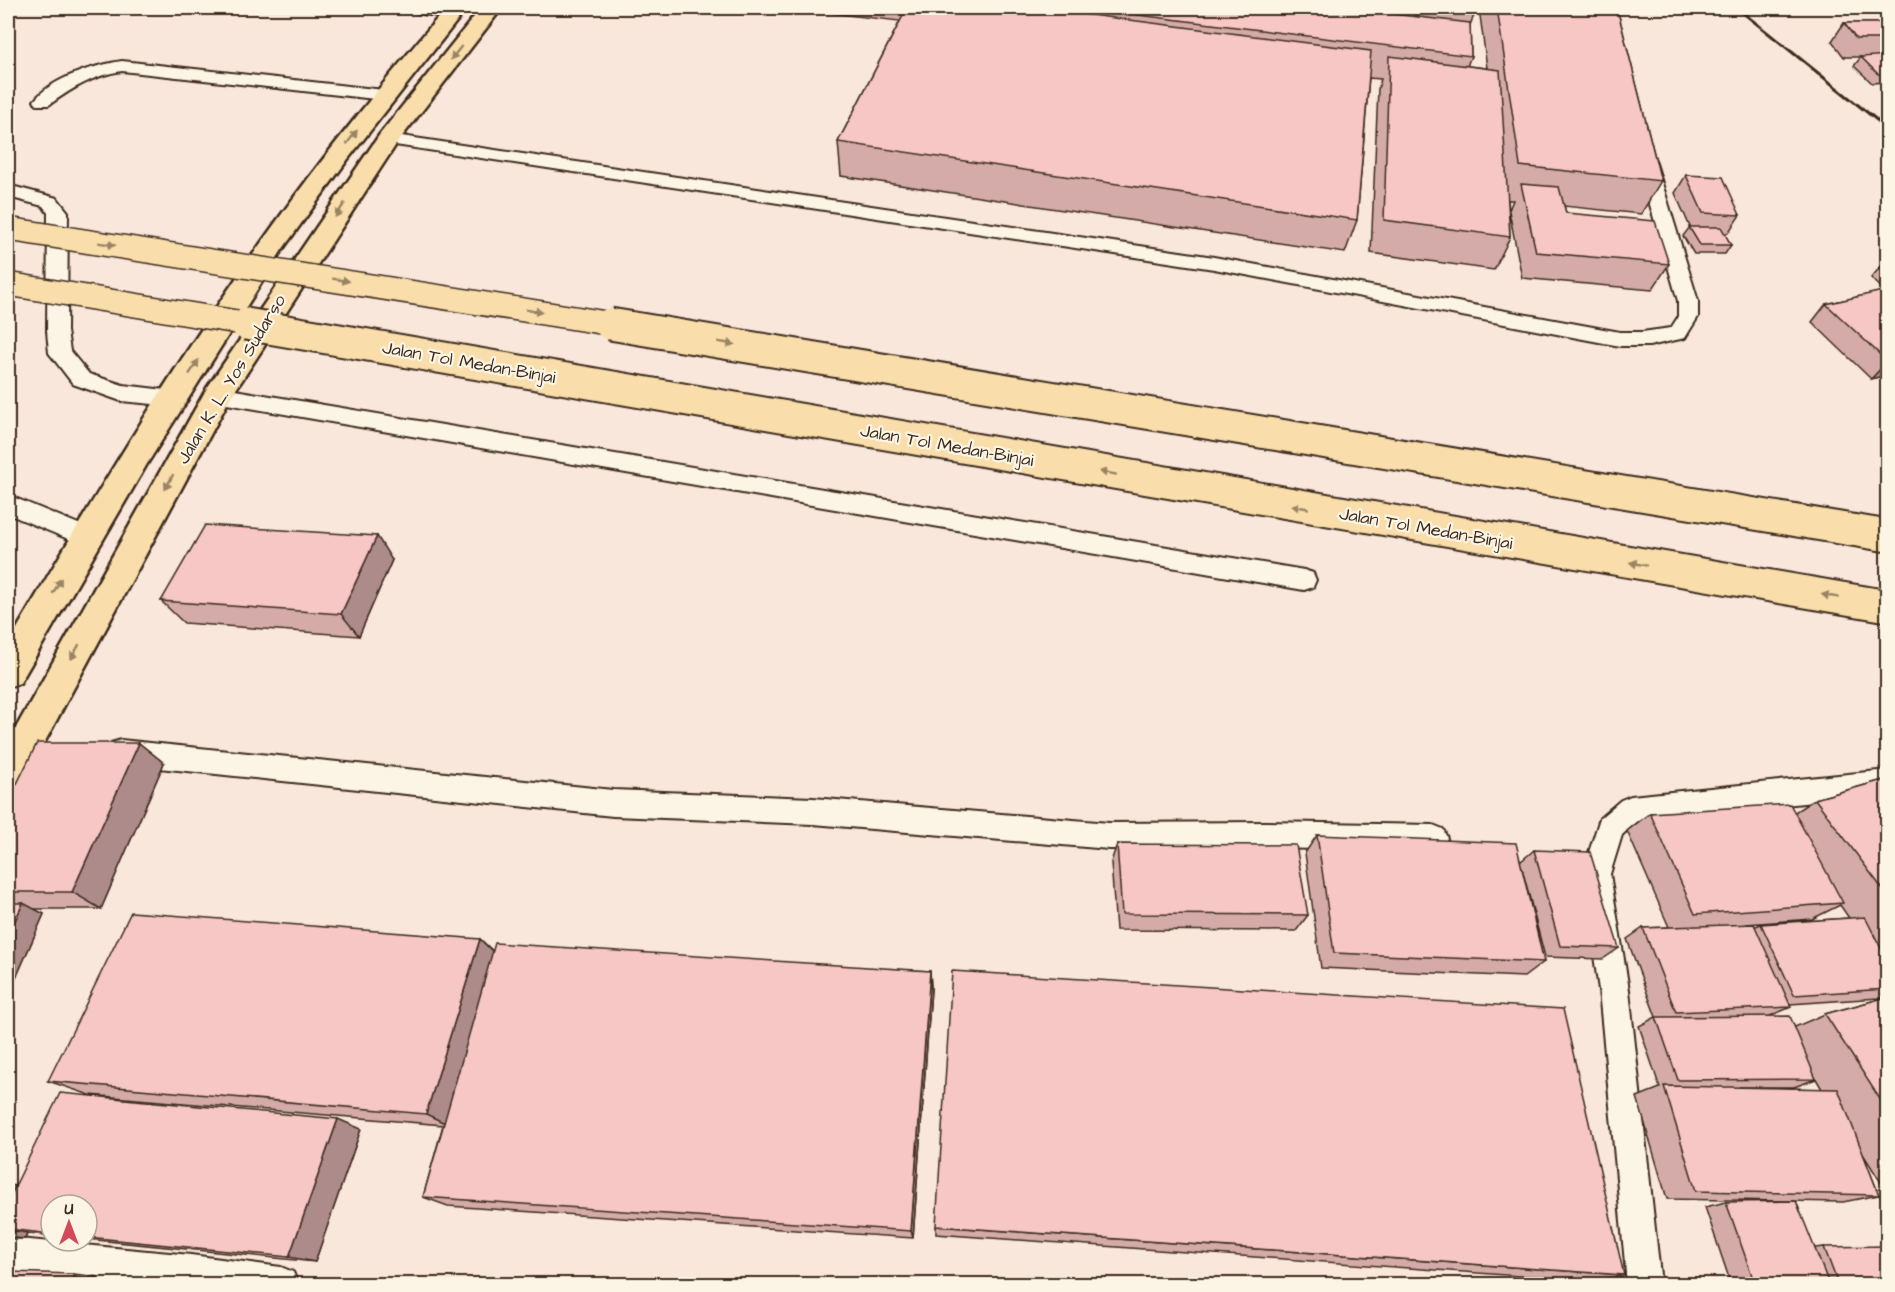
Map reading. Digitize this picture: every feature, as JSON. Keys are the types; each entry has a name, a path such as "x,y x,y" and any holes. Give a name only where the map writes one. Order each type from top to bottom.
{"highway":[{"name":"Jalan K. L. Yos Sudarso","path":"8,673 86,537 274,243 384,95 438,8"},
{"name":"Jalan K. L. Yos Sudarso","path":"8,775 37,743 217,395 388,139 492,8"},
{"path":"8,229 400,289 1887,536"},
{"name":"Jalan Tol Medan–Binjai","path":"8,284 359,342 1286,504 1887,606"}],"lane":[{"path":"1359,29 1377,29 1402,22 1406,18 1405,8"},
{"path":"44,101 81,75 95,70 122,66 384,95"},
{"path":"388,139 1215,263 1620,339 1641,341 1678,333 1688,317 1688,301 1641,143"},
{"path":"8,191 50,202 58,212 57,331 60,353 67,362 81,379 121,393 174,398"},
{"path":"217,395 1304,580"},
{"path":"8,504 86,537"},
{"path":"96,749 613,803 813,811 1109,836 1266,835 1433,838"},
{"path":"1644,1284 1614,990 1596,874 1610,827 1631,809 1887,782"},
{"path":"8,1255 191,1272 281,1284"}],"building":[{"path":"907,8 1036,8 1371,51 1357,220 838,142"},
{"path":"1081,8 1341,8 1470,23 1471,56"},
{"path":"1445,8 1476,8 1476,11"},
{"path":"1497,8 1617,8 1661,181 1520,166"},
{"path":"1844,23 1887,23 1887,39 1856,39"},
{"path":"1887,55 1887,73 1878,74 1861,57"},
{"path":"1389,56 1500,70 1510,237 1384,220"},
{"path":"1686,175 1723,177 1740,215 1703,213"},
{"path":"1521,184 1559,187 1566,213 1655,221 1669,264 1536,252"},
{"path":"1689,227 1721,227 1731,245 1700,245"},
{"path":"1887,290 1887,361 1826,304"},
{"path":"205,525 377,536 341,614 161,601"},
{"path":"37,743 139,743 72,892 8,892 8,802"},
{"path":"1887,779 1887,895 1815,799"},
{"path":"1790,804 1843,903 1695,914 1650,813"},
{"path":"1317,835 1516,843 1544,962 1334,953"},
{"path":"1117,844 1296,845 1308,915 1122,914"},
{"path":"1534,850 1590,852 1619,948 1560,946"},
{"path":"8,903 23,903 8,936"},
{"path":"131,912 480,939 426,1114 48,1081"},
{"path":"1865,917 1887,960 1887,989 1794,995 1761,924"},
{"path":"1754,924 1791,1007 1676,1012 1643,928"},
{"path":"495,943 930,971 911,1231 423,1197"},
{"path":"952,971 1563,1009 1624,1275 936,1226"},
{"path":"1887,997 1887,1110 1825,1014"},
{"path":"1790,1016 1816,1079 1678,1080 1656,1017"},
{"path":"1664,1086 1838,1089 1879,1195 1696,1191"},
{"path":"60,1093 338,1119 289,1257 99,1238 99,1193 39,1193 39,1233 8,1229 8,1201"},
{"path":"8,1185 15,1186 8,1201"},
{"path":"1796,1201 1829,1284 1755,1284 1726,1202"},
{"path":"1887,1246 1887,1284 1838,1284 1824,1247"},
{"path":"8,1272 74,1274 70,1284 8,1284"}],"railway":[{"path":"1737,8 1888,129"}]}
